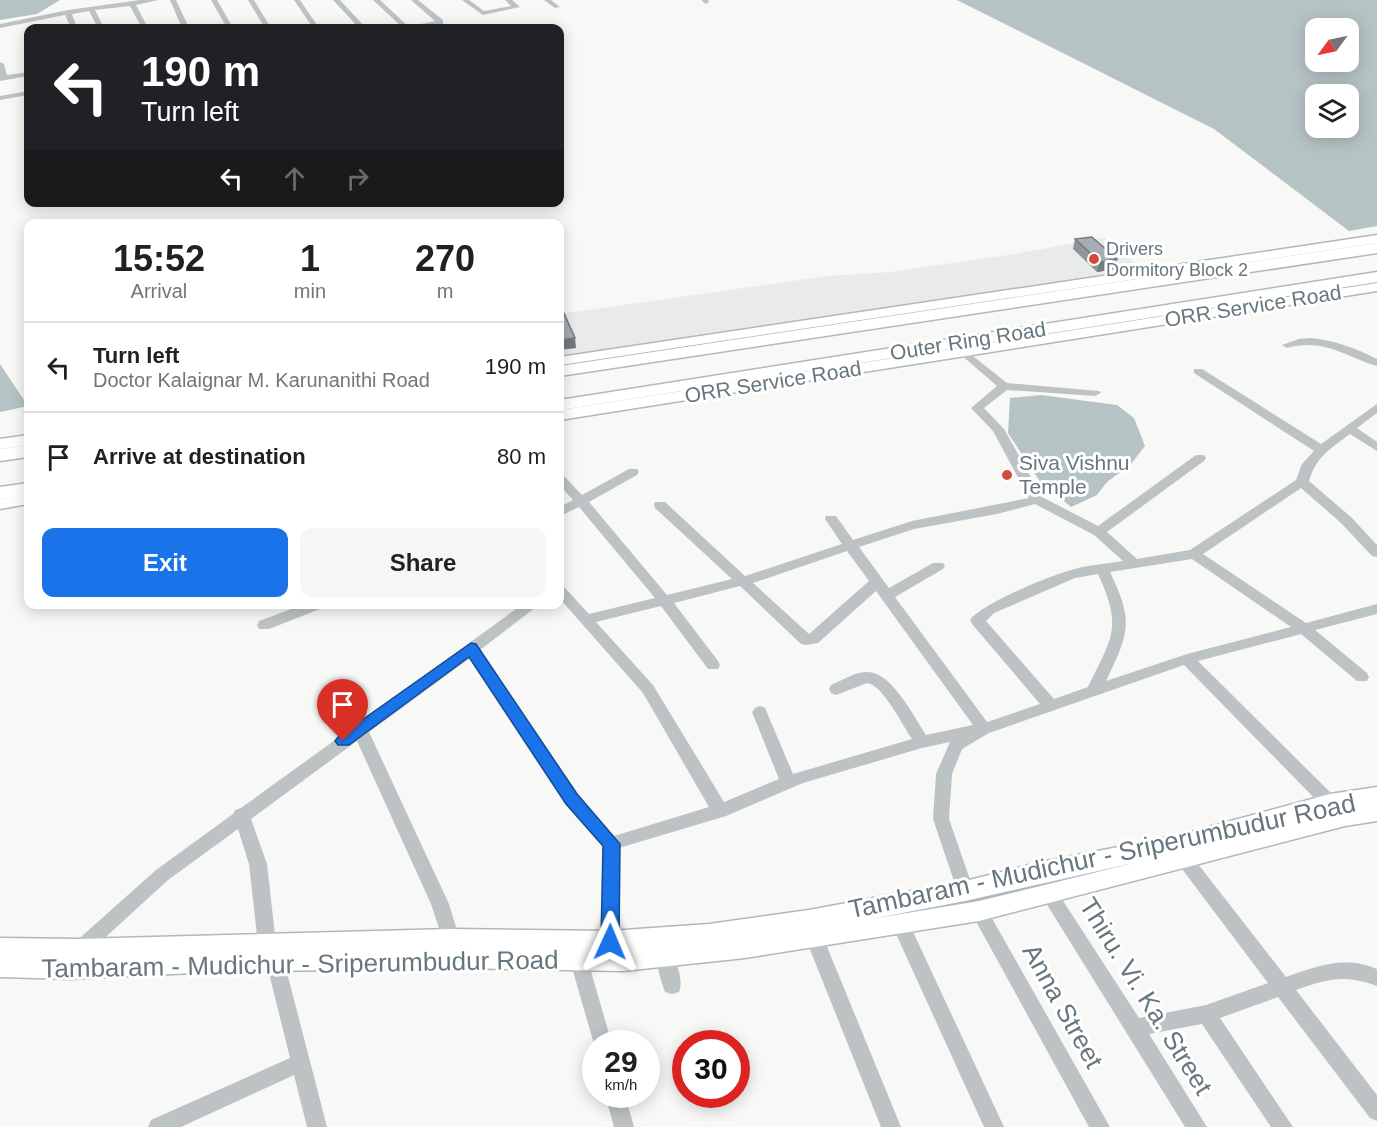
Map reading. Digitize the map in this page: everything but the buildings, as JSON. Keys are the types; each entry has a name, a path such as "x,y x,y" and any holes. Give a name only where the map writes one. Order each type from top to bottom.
{"highway":[{"name":"Outer Ring Road","path":"564,369 1377,248"},
{"name":"Outer Ring Road","path":"564,404 1377,277"},
{"path":"588,357 656,356"},
{"path":"680,396 731,378"},
{"path":"0,455 24,452"},
{"path":"0,494 24,490"}],"main road":[{"path":"564,360 1377,239"},
{"name":"ORR Service Road","path":"564,415 1377,286"},
{"path":"0,444 24,441"},
{"path":"0,504 24,500"},
{"name":"Tambaram - Mudichur - Sriperumbudur Road","path":"0,966 74,959 214,961 272,953 452,940 610,942 709,935 809,920 965,891 1041,872 1175,845 1330,803 1377,796"},
{"name":"Tambaram - Mudichur - Sriperumbudur Road","path":"272,953 579,961 664,956 814,937 979,911 1050,895 1345,817 1377,812"},
{"path":"965,891 979,911"},
{"name":"Tambaram - Mudichur - Sriperumbudur Road","path":"0,949 74,959"}],"street":[{"path":"0,26 68,12 155,0"},
{"path":"173,0 184,24"},
{"path":"214,0 228,24"},
{"path":"251,0 265,24"},
{"path":"297,0 313,24"},
{"path":"336,0 359,24"},
{"path":"376,0 403,24"},
{"path":"414,0 439,23"},
{"path":"465,0 483,13 517,7 508,0"},
{"path":"548,0 557,7"},
{"path":"132,3 143,24"},
{"path":"90,9 99,24"},
{"path":"68,12 72,24"},
{"path":"434,24 439,23"},
{"path":"0,64 2,79 24,75"},
{"path":"0,98 24,94"},
{"path":"1287,345 1301,340 1317,340 1377,363"},
{"path":"964,352 1004,386 1095,393"},
{"path":"1198,371 1321,450"},
{"path":"1004,386 977,408 998,429 1037,500 1100,532 1134,564"},
{"path":"1051,706 977,620 989,610 1072,574 1194,554 1302,482 1308,464 1321,450 1377,407"},
{"path":"1349,428 1377,447"},
{"path":"1100,532 1200,458"},
{"path":"564,510 583,502 633,472"},
{"path":"1302,482 1346,520 1377,553"},
{"path":"564,483 583,502 665,600 713,664"},
{"path":"585,620 743,581 912,525 1037,500"},
{"path":"660,505 806,640 813,639 877,582"},
{"path":"831,519 984,729"},
{"path":"1194,554 1303,628 1362,677"},
{"path":"886,595 938,566"},
{"path":"1093,693 1112,651 1120,622 1114,597 1102,569"},
{"path":"564,596 648,689 720,811"},
{"path":"264,625 307,609"},
{"path":"74,959 162,875 241,815 526,609"},
{"path":"611,844 720,811 788,782 922,742 984,729 1187,659 1377,609"},
{"path":"471,648 572,799 611,844 610,942"},
{"path":"1187,659 1330,803"},
{"path":"836,689 866,678 876,678 886,687 922,742"},
{"path":"760,712 788,782"},
{"path":"360,729 440,904 452,940"},
{"path":"965,891 941,819 944,774 956,745 984,729"},
{"path":"241,815 258,864 272,953 317,1127"},
{"path":"1185,860 1377,1111"},
{"name":"Thiru. Vi. Ka. Street","path":"1050,895 1197,1127"},
{"name":"Anna Street","path":"979,911 1100,1127"},
{"path":"901,925 994,1127"},
{"path":"814,937 891,1127"},
{"path":"664,956 672,986"},
{"path":"579,961 598,1030"},
{"path":"1135,1028 1206,1014 1283,989 1294,982 1341,970 1361,971 1377,978"},
{"path":"1206,1014 1283,1127"},
{"path":"158,1127 300,1063"},
{"path":"619,1108 624,1127"}],"shaded area":[{"path":"0,0 60,0 37,14 0,20"},
{"path":"957,0 1377,0 1377,226 1349,231 1214,129"},
{"path":"1106,238 1142,270 564,356 564,313 828,276 890,272"},
{"path":"0,364 24,400 24,407 0,412"},
{"path":"1041,395 1117,405 1134,418 1145,446 1131,464 1107,482 1097,495 1071,507 1039,480 1008,433 1010,398"}],"place":[{"name":"Drivers Dormitory Block 2","path":"1094,259"},
{"name":"Siva Vishnu Temple","path":"1007,475"}],"route":[{"path":"343,741 471,648 572,799 611,844 610,942"}]}
